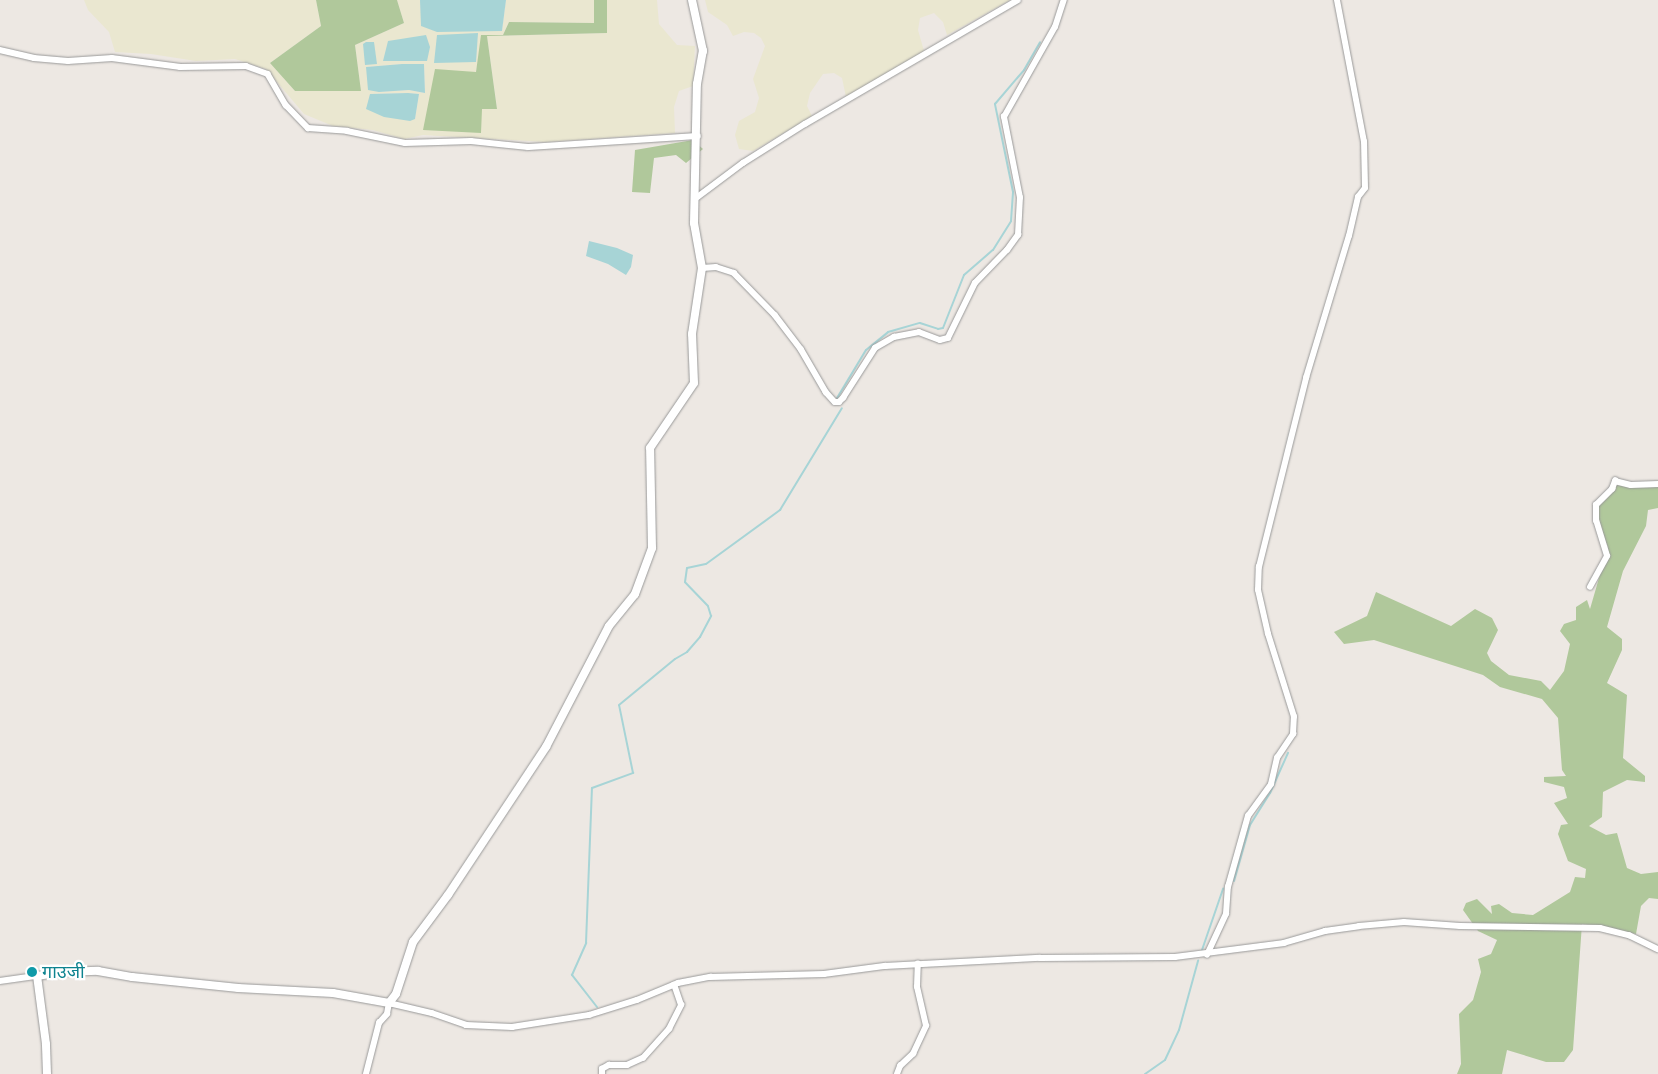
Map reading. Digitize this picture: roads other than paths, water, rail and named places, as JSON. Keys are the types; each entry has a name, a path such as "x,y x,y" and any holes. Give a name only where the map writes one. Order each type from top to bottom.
{"street":[{"path":"366,1074 379,1022 387,1014 389,1003 396,994 413,942 448,895 546,747 609,626 635,594 652,548 650,448 694,383 692,334 702,268 694,223 698,136 697,84 702,51 692,0"},
{"path":"695,199 743,163 805,124 1018,0"},
{"path":"702,268 726,269 740,280 780,322 801,349 826,392 835,402 839,402 844,398 875,348 894,337 919,332 940,340 948,338 975,283 1007,250 1018,235 1020,198 1004,117 1055,27 1064,0"},
{"path":"1207,954 1226,914 1228,887 1248,816 1270,784 1277,758 1293,734 1294,717 1270,641 1258,590 1258,568 1306,378 1349,236 1358,197 1365,188 1364,142 1338,0"},
{"path":"0,50 34,58 68,61 112,58 180,67 246,66 268,74 286,105 308,128 347,132 405,143 471,141 528,147 698,136"},
{"path":"1590,587 1606,556 1596,522 1596,505 1612,489 1615,481 1631,485 1658,484"},
{"path":"0,981 62,972 98,971 132,978 238,988 333,993 432,1013 466,1025 512,1027 589,1015 674,986 710,977 824,974 885,966 1040,958 1175,957 1284,943 1325,932 1359,926 1404,922 1460,926 1600,928 1629,936 1658,949"},
{"path":"897,1074 900,1066 913,1054 926,1026 917,987 918,964"},
{"path":"37,976 44,1018 47,1074"},
{"path":"602,1074 602,1069 609,1065 627,1065 643,1058 669,1029 681,1005 674,986"}],"water":[{"path":"420,0 506,0 502,31 437,32 421,26"},
{"path":"478,33 476,62 434,63 437,35"},
{"path":"426,35 430,47 427,61 383,61 388,41"},
{"path":"374,42 377,64 365,65 363,44"},
{"path":"424,64 425,93 409,90 379,92 368,90 366,67"},
{"path":"370,94 419,94 415,119 410,121 384,117 366,109"},
{"path":"589,241 617,248 633,255 631,267 626,275 608,264 586,256"}],"waterway":[{"path":"837,398 866,350 888,332 920,323 938,329 943,328 964,275 993,250 1011,221 1013,192 995,104 1024,70 1040,42"},
{"path":"597,1007 572,975 586,943 592,788 633,773 619,705 675,659 687,652 700,637 711,616 708,606 685,582 687,568 706,564 780,510 842,408"},
{"path":"1234,881 1250,825 1270,793 1288,753"},
{"path":"1202,950 1223,889"},
{"path":"1145,1074 1165,1060 1179,1030 1198,961"}],"place":[{"name":"गाउजी","path":"32,972"}]}
